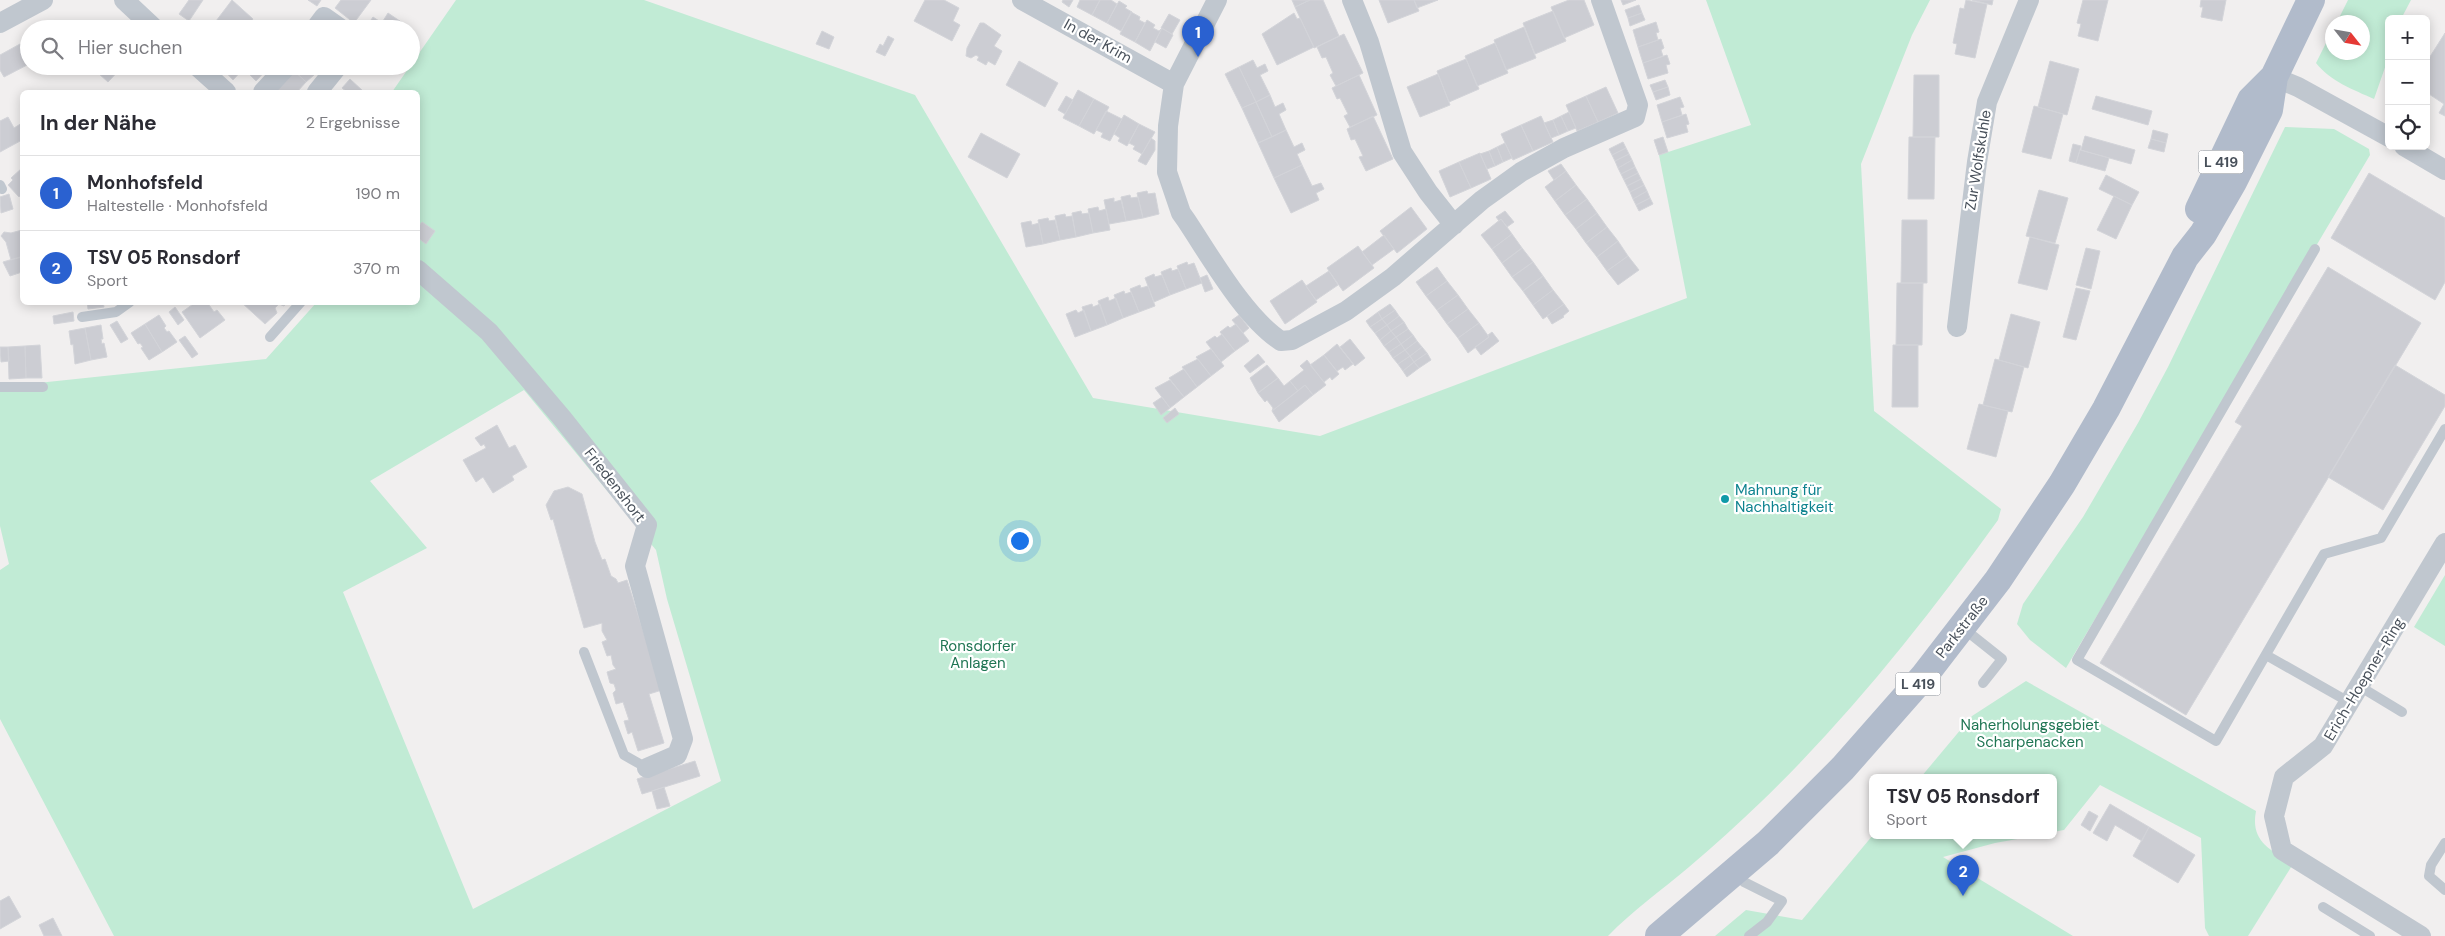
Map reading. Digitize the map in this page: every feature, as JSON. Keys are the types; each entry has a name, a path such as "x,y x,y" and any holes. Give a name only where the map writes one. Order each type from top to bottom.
{"main road":[{"name":"Parkstraße","path":"1659,936 1735,872 1791,821 1849,762 1898,708 1962,628 2014,557 2062,484 2106,409 2185,257 2203,234 2260,129 2269,110 2274,77 2310,0"}],"street":[{"path":"0,23 42,0"},
{"name":"In der Krim","path":"1022,0 1174,84"},
{"path":"1217,0 1174,84 1168,126 1167,172 1181,213 1252,313 1271,335 1281,341 1292,340 1346,311 1393,277 1502,185 1536,163 1571,144 1635,117 1638,105 1602,0"},
{"path":"1352,0 1369,42 1402,152 1428,192 1454,225"},
{"name":"Zur Wolfskuhle","path":"1956,327 1977,162 1987,102 2029,0"},
{"path":"131,3 147,20"},
{"path":"206,75 224,90"},
{"path":"265,90 279,75"},
{"path":"319,90 331,75"},
{"path":"2274,77 2298,87 2385,135"},
{"path":"2411,150 2445,170"},
{"name":"Friedenshort","path":"420,272 489,332 562,418 647,525 635,566 683,739 677,755 646,768"},
{"name":"Erich-Hoepner-Ring","path":"2421,936 2282,850 2274,816 2284,776 2323,746 2445,543"}],"lane":[{"path":"2315,249 2077,660 2216,741 2324,554 2380,538 2445,430"},
{"path":"82,317 116,312 126,305"},
{"path":"270,337 298,305"},
{"path":"0,387 43,387"},
{"path":"1962,628 2002,659 1982,683"},
{"path":"584,652 624,755 646,768"},
{"path":"2266,656 2354,694 2402,712"},
{"path":"2445,843 2431,865 2429,876 2445,890"},
{"path":"1735,872 1744,882 1782,901 1766,922 1749,936"},
{"path":"2323,907 2370,936"}],"green space":[{"name":"Ronsdorfer Anlagen","path":"456,0 644,0 915,95 1093,398 1320,436 1687,298 1659,155 1751,125 1706,0 1930,0 1912,35 1861,164 1874,411 2001,509 1998,520 1943,594 1886,666 1826,735 1735,826 1608,936 114,936 0,719 0,570 9,564 0,526 0,387 266,359 314,305 420,305 420,90 393,90 404,75 420,75 420,52","holes":["524,390 656,550 667,599 721,781 473,909 343,592 427,548 370,481"]},
{"path":"2348,0 2411,0 2403,15 2385,15 2385,67 2374,99 2335,80 2316,63 2325,45 2325,60 2370,60 2370,15 2340,15"},
{"path":"2285,127 2334,129 2369,149 2370,155 2066,668 2030,640 2017,624 2023,604 2083,517 2138,423 2168,367"},
{"path":"2445,575 2445,646 2414,627"},
{"name":"Naherholungsgebiet Scharpenacken","path":"2026,681 2256,811 2255,822 2259,838 2270,849 2293,864 2248,936 2209,936 2205,928 2201,838 2100,785 2064,830 2057,831 2057,774 1924,774 1972,716"},
{"path":"1870,839 2017,839 1943,857 2073,936 1715,936 1746,910 1802,920"}],"building":[{"path":"189,0 203,0 190,20 179,14"},
{"path":"232,0 253,19 252,20 217,20"},
{"path":"308,0 321,0 317,6"},
{"path":"341,0 371,0 356,20 350,20 335,8"},
{"path":"925,0 944,0 959,8 953,21 960,25 952,41 914,21"},
{"path":"1063,0 1073,0 1069,7 1062,2"},
{"path":"1080,0 1100,0 1092,15 1077,7"},
{"path":"1100,0 1111,0 1117,4 1107,23 1092,15"},
{"path":"1292,0 1310,0 1295,7"},
{"path":"1310,0 1323,0 1339,36 1314,48 1295,7"},
{"path":"1379,0 1414,0 1419,11 1388,23"},
{"path":"1414,0 1438,0 1417,8"},
{"path":"1569,0 1584,0 1594,25 1564,38 1551,7"},
{"path":"1621,0 1636,0 1623,5"},
{"path":"1966,0 1987,4 1975,58 1955,54 1957,44 1953,43 1960,8 1964,9"},
{"path":"1972,0 1993,0 1992,5"},
{"path":"2083,0 2108,0 2098,41 2078,36 2081,24 2077,23"},
{"path":"2201,0 2226,0 2222,21 2201,17 2203,7 2200,7"},
{"path":"1119,1 1132,12 1121,31 1107,23"},
{"path":"1639,5 1642,13 1628,18 1625,10"},
{"path":"1553,11 1566,41 1535,54 1523,23"},
{"path":"1131,12 1140,17 1139,20 1145,23 1135,42 1120,34"},
{"path":"388,13 398,20 384,20"},
{"path":"1294,13 1297,19 1300,18 1314,47 1277,65 1262,34"},
{"path":"1642,13 1645,20 1630,26 1628,18"},
{"path":"1169,14 1180,20 1172,34 1161,28"},
{"path":"1147,20 1155,25 1153,28 1159,31 1162,28 1150,51 1135,42"},
{"path":"1656,22 1659,32 1656,33 1658,40 1638,47 1633,30"},
{"path":"980,23 984,23 1001,35 994,46 1002,51 995,65 988,61 986,65 977,60 979,57 976,55 971,58 966,56 967,48"},
{"path":"1524,27 1536,58 1506,70 1494,40"},
{"path":"1162,28 1173,35 1166,48 1155,42"},
{"path":"822,31 834,37 829,49 816,44"},
{"path":"2445,33 2445,116 2439,113 2444,104 2430,95 2430,57"},
{"path":"1344,34 1363,73 1336,86 1330,75 1333,73 1326,57 1322,58 1317,47"},
{"path":"888,36 894,39 885,56 876,52 880,44 883,46"},
{"path":"1661,39 1664,48 1661,50 1663,56 1643,63 1638,47"},
{"path":"1495,43 1508,73 1477,86 1465,56"},
{"path":"20,44 20,69 4,77 0,70 0,55"},
{"path":"1667,55 1670,64 1666,65 1668,73 1648,79 1643,63"},
{"path":"1466,59 1479,89 1449,102 1437,71"},
{"path":"1253,60 1257,68 1265,64 1268,71 1260,75 1270,95 1256,102 1239,67"},
{"path":"1019,61 1058,83 1045,107 1006,85"},
{"path":"2050,61 2079,69 2067,115 2038,107"},
{"path":"1239,67 1256,102 1242,108 1225,74"},
{"path":"1438,74 1450,105 1420,117 1407,87"},
{"path":"100,75 115,75 108,82"},
{"path":"228,75 238,75 233,80"},
{"path":"250,75 262,75 256,81"},
{"path":"287,75 298,75 306,82 299,90 277,90 275,88"},
{"path":"299,75 314,75 306,82"},
{"path":"1359,75 1377,115 1350,127 1344,116 1348,114 1340,98 1337,99 1332,88"},
{"path":"1914,75 1939,75 1939,137 1913,137"},
{"path":"350,79 362,90 344,90 342,88"},
{"path":"1665,80 1668,87 1653,92 1650,85"},
{"path":"1606,87 1618,113 1598,122 1586,96"},
{"path":"1668,87 1670,95 1656,100 1653,92"},
{"path":"1078,90 1094,99 1079,126 1063,118"},
{"path":"1270,95 1275,107 1283,103 1286,110 1279,114 1286,130 1272,137 1256,102"},
{"path":"1066,96 1073,100 1065,114 1058,110"},
{"path":"1586,96 1598,122 1577,131 1566,105"},
{"path":"2096,96 2152,111 2148,125 2092,109"},
{"path":"1680,97 1684,107 1680,108 1682,115 1662,122 1657,105"},
{"path":"1094,99 1109,107 1094,134 1079,126"},
{"path":"1256,102 1272,137 1258,143 1242,108"},
{"path":"2034,106 2063,114 2051,159 2022,152"},
{"path":"1106,111 1122,119 1110,141 1101,137 1103,133 1096,130"},
{"path":"1569,112 1576,128 1568,131 1561,116"},
{"path":"1686,114 1689,124 1686,125 1688,132 1667,138 1662,122"},
{"path":"1124,115 1139,124 1127,146 1118,141 1120,138 1114,134"},
{"path":"1373,116 1393,159 1366,171 1359,157 1363,156 1355,139 1351,140 1347,129"},
{"path":"1541,116 1553,142 1533,151 1521,125"},
{"path":"1561,116 1568,131 1559,135 1553,120"},
{"path":"8,117 14,128 20,124 20,141 0,152 0,121"},
{"path":"1553,120 1559,135 1551,138 1544,123"},
{"path":"1139,124 1155,132 1142,154 1133,149 1135,146 1129,143"},
{"path":"1521,125 1533,151 1513,160 1501,134"},
{"path":"1286,130 1294,147 1302,143 1305,150 1297,154 1302,165 1274,178 1258,143"},
{"path":"2153,130 2168,134 2166,143 2151,139"},
{"path":"981,133 1020,154 1007,178 968,157"},
{"path":"2085,136 2135,150 2131,164 2081,150"},
{"path":"1663,137 1668,152 1659,155 1654,140"},
{"path":"1909,137 1935,137 1934,199 1908,199"},
{"path":"1151,138 1155,141 1155,150 1146,165 1138,161"},
{"path":"2151,139 2166,143 2164,152 2148,148"},
{"path":"1623,142 1626,148 1612,155 1609,149"},
{"path":"1505,143 1512,158 1503,162 1497,147"},
{"path":"2073,144 2081,146 2076,163 2069,161"},
{"path":"1497,147 1503,162 1495,166 1489,151"},
{"path":"1626,148 1629,154 1615,161 1612,155"},
{"path":"2080,150 2109,158 2105,171 2076,163"},
{"path":"1489,151 1495,166 1487,169 1480,154"},
{"path":"1480,153 1491,179 1471,188 1459,162"},
{"path":"1629,154 1632,160 1618,168 1615,161"},
{"path":"1632,160 1635,167 1621,174 1618,168"},
{"path":"1459,162 1471,188 1450,197 1439,171"},
{"path":"1561,164 1566,171 1554,180 1548,171"},
{"path":"1302,165 1312,186 1321,183 1324,189 1316,193 1319,200 1291,213 1274,178"},
{"path":"1635,167 1638,173 1624,180 1621,174"},
{"path":"20,170 19,197 8,185 13,180 11,178"},
{"path":"1566,171 1576,185 1555,201 1545,187"},
{"path":"1638,173 1641,179 1627,186 1624,180"},
{"path":"2369,173 2445,218 2445,282 2435,300 2331,238"},
{"path":"2106,175 2139,192 2132,205 2099,189"},
{"path":"1641,179 1644,185 1630,192 1627,186"},
{"path":"1576,185 1587,199 1565,215 1555,201"},
{"path":"1644,185 1647,191 1633,199 1630,192"},
{"path":"2039,190 2068,198 2055,243 2026,236"},
{"path":"1147,191 1148,194 1155,193 1159,214 1143,218 1137,193"},
{"path":"1647,191 1650,198 1636,205 1633,199"},
{"path":"9,194 13,209 1,213 0,197"},
{"path":"1130,195 1131,198 1138,197 1143,218 1126,221 1121,197"},
{"path":"2114,196 2132,205 2116,239 2097,230"},
{"path":"1114,198 1114,202 1121,200 1126,221 1109,224 1104,200"},
{"path":"1650,198 1653,204 1639,211 1636,205"},
{"path":"1587,199 1597,213 1576,229 1565,215"},
{"path":"1098,207 1099,211 1106,209 1110,230 1093,233 1088,209"},
{"path":"1411,207 1427,229 1397,253 1380,231"},
{"path":"1081,211 1082,214 1089,213 1093,233 1076,237 1072,213"},
{"path":"1505,211 1514,222 1507,227 1501,219 1499,221 1496,217"},
{"path":"1597,213 1607,227 1586,243 1576,229"},
{"path":"1065,214 1066,217 1072,216 1076,237 1060,240 1055,216"},
{"path":"1048,218 1049,221 1055,220 1060,240 1043,244 1038,220"},
{"path":"1501,219 1512,234 1492,249 1481,235"},
{"path":"1902,220 1927,220 1927,283 1901,283"},
{"path":"1031,221 1032,225 1039,223 1043,244 1026,247 1021,223"},
{"path":"422,222 435,231 426,244 420,240 420,224"},
{"path":"1607,227 1618,241 1597,257 1586,243"},
{"path":"20,231 20,258 11,260 6,242 1,236 4,232 11,233"},
{"path":"1512,234 1522,248 1502,263 1492,249"},
{"path":"1384,235 1394,249 1372,265 1362,252"},
{"path":"2030,237 2059,245 2047,290 2018,283"},
{"path":"1618,241 1628,256 1607,271 1597,257"},
{"path":"1358,246 1374,268 1343,291 1327,268"},
{"path":"1522,248 1533,262 1512,277 1502,263"},
{"path":"2086,248 2100,251 2091,289 2076,285"},
{"path":"1628,256 1639,270 1618,285 1607,271"},
{"path":"20,257 20,273 10,276 3,262"},
{"path":"1187,262 1188,265 1194,263 1202,283 1186,289 1177,266"},
{"path":"1533,262 1543,276 1523,291 1512,277"},
{"path":"1437,267 1447,281 1426,296 1416,282"},
{"path":"2328,267 2421,323 2186,715 2100,663 2242,426 2235,422"},
{"path":"1171,268 1172,271 1178,269 1186,289 1170,295 1161,272"},
{"path":"1329,271 1338,285 1316,300 1306,286"},
{"path":"1154,274 1155,277 1162,275 1170,295 1154,302 1145,278"},
{"path":"1207,275 1213,289 1205,292 1200,278"},
{"path":"1543,276 1553,290 1533,305 1523,291"},
{"path":"1302,280 1317,302 1285,324 1270,301"},
{"path":"1447,281 1458,295 1437,310 1426,296"},
{"path":"1897,283 1923,283 1922,345 1896,345"},
{"path":"1140,285 1141,288 1148,286 1155,306 1139,312 1130,289"},
{"path":"2076,288 2090,291 2076,340 2063,337"},
{"path":"1553,290 1564,304 1543,319 1533,305"},
{"path":"1124,291 1125,294 1131,292 1139,312 1123,318 1114,295"},
{"path":"1458,295 1468,309 1447,324 1437,310"},
{"path":"1108,297 1109,301 1116,298 1123,318 1107,325 1098,301"},
{"path":"1092,304 1093,307 1100,304 1107,325 1091,331 1082,307"},
{"path":"1390,304 1395,310 1382,319 1378,312"},
{"path":"1564,304 1569,311 1564,317 1552,324 1547,316"},
{"path":"87,305 104,305 104,307 88,309"},
{"path":"192,305 209,305 214,312 217,310 225,320 200,338 182,312"},
{"path":"244,305 278,305 275,308 277,313 265,324"},
{"path":"175,307 184,320 178,325 169,312"},
{"path":"1468,309 1479,323 1458,338 1447,324"},
{"path":"1076,310 1078,313 1084,310 1091,331 1075,337 1066,314"},
{"path":"1395,310 1399,316 1387,325 1382,319"},
{"path":"73,312 74,321 54,324 53,316"},
{"path":"1378,312 1382,319 1370,327 1366,321"},
{"path":"2011,314 2040,322 2028,368 1999,360"},
{"path":"159,315 166,326 164,328 167,332 169,331 177,342 162,352 145,324"},
{"path":"1239,315 1249,328 1243,333 1232,320"},
{"path":"1399,316 1404,322 1391,331 1387,325"},
{"path":"1382,319 1387,325 1375,333 1370,327"},
{"path":"117,321 128,339 121,343 110,325"},
{"path":"1404,322 1408,329 1396,337 1391,331"},
{"path":"1479,323 1489,337 1468,353 1458,338"},
{"path":"145,324 162,352 149,360 141,348 143,347 140,343 138,344 131,333"},
{"path":"1236,324 1249,341 1235,351 1220,332 1228,326 1230,328"},
{"path":"101,325 103,339 101,339 102,344 104,343 107,357 91,360 85,328"},
{"path":"1387,325 1391,331 1380,340 1375,333"},
{"path":"85,328 91,360 75,364 73,344 71,345 69,331"},
{"path":"1408,329 1413,335 1401,344 1396,337"},
{"path":"1391,331 1396,337 1384,346 1380,340"},
{"path":"1492,332 1499,341 1481,355 1475,347 1489,337 1488,335"},
{"path":"1222,334 1235,351 1221,362 1206,342"},
{"path":"1413,335 1417,341 1405,350 1401,344"},
{"path":"185,336 198,354 192,358 179,340"},
{"path":"1396,337 1401,344 1389,352 1384,346"},
{"path":"1350,339 1365,358 1355,366 1340,347"},
{"path":"1417,341 1422,347 1410,356 1405,350"},
{"path":"1337,344 1353,364 1345,370 1343,367 1337,371 1324,355"},
{"path":"1401,344 1405,350 1393,358 1389,352"},
{"path":"40,345 42,378 26,378 25,346"},
{"path":"1893,345 1918,345 1918,407 1892,407"},
{"path":"25,346 26,378 9,379 8,347"},
{"path":"0,347 8,347 9,361 1,362"},
{"path":"1422,347 1427,353 1414,362 1410,356"},
{"path":"1211,349 1224,366 1211,376 1196,357"},
{"path":"1405,350 1410,356 1398,364 1393,358"},
{"path":"1427,353 1431,360 1419,368 1414,362"},
{"path":"1258,354 1265,362 1250,373 1244,366"},
{"path":"1324,355 1339,374 1332,380 1330,377 1324,382 1310,365"},
{"path":"1410,356 1414,362 1403,371 1398,364"},
{"path":"1198,359 1211,376 1197,387 1182,367"},
{"path":"1995,359 2024,367 2012,412 1983,405"},
{"path":"1307,360 1326,385 1313,395 1305,385 1298,391 1290,381 1304,370 1300,366"},
{"path":"1414,362 1419,368 1407,377 1403,371"},
{"path":"1267,365 1278,378 1258,393 1250,378"},
{"path":"2395,365 2445,395 2445,406 2383,510 2328,477"},
{"path":"1184,369 1197,387 1184,397 1169,378"},
{"path":"1278,378 1284,386 1290,381 1298,391 1272,411 1273,408 1267,400 1265,402 1258,393"},
{"path":"1170,380 1184,397 1170,408 1155,388"},
{"path":"1305,385 1313,395 1279,422 1272,411"},
{"path":"1162,397 1170,408 1161,415 1153,403"},
{"path":"1979,404 2008,411 1996,457 1967,449"},
{"path":"1175,408 1179,414 1167,423 1163,418"},
{"path":"497,425 509,448 515,445 527,467 512,476 514,480 493,493 483,477 476,482 463,460 486,448 484,444 481,446 475,438"},
{"path":"568,487 582,494 595,542 602,560 605,559 611,576 618,583 627,580 662,690 649,694 664,743 638,751 632,732 628,734 624,721 629,720 623,702 616,704 613,693 616,690 614,684 610,683 607,672 616,669 611,655 607,656 602,642 607,640 602,631 602,623 584,628 553,519 551,520 546,505 554,491"},
{"path":"695,761 700,776 642,794 637,779"},
{"path":"664,787 670,806 657,809 652,791"},
{"path":"2110,804 2149,827 2142,841 2115,825 2107,841 2093,833"},
{"path":"2089,811 2098,816 2090,831 2081,825"},
{"path":"2149,827 2195,855 2178,883 2133,856"},
{"path":"9,896 21,917 0,929 0,901"},
{"path":"53,918 62,936 44,936 39,925"}],"place":[{"name":"Monhofsfeld","path":"1198,57"},
{"name":"Mahnung für Nachhaltigkeit","path":"1725,499"},
{"name":"TSV 05 Ronsdorf","path":"1963,896"}]}
